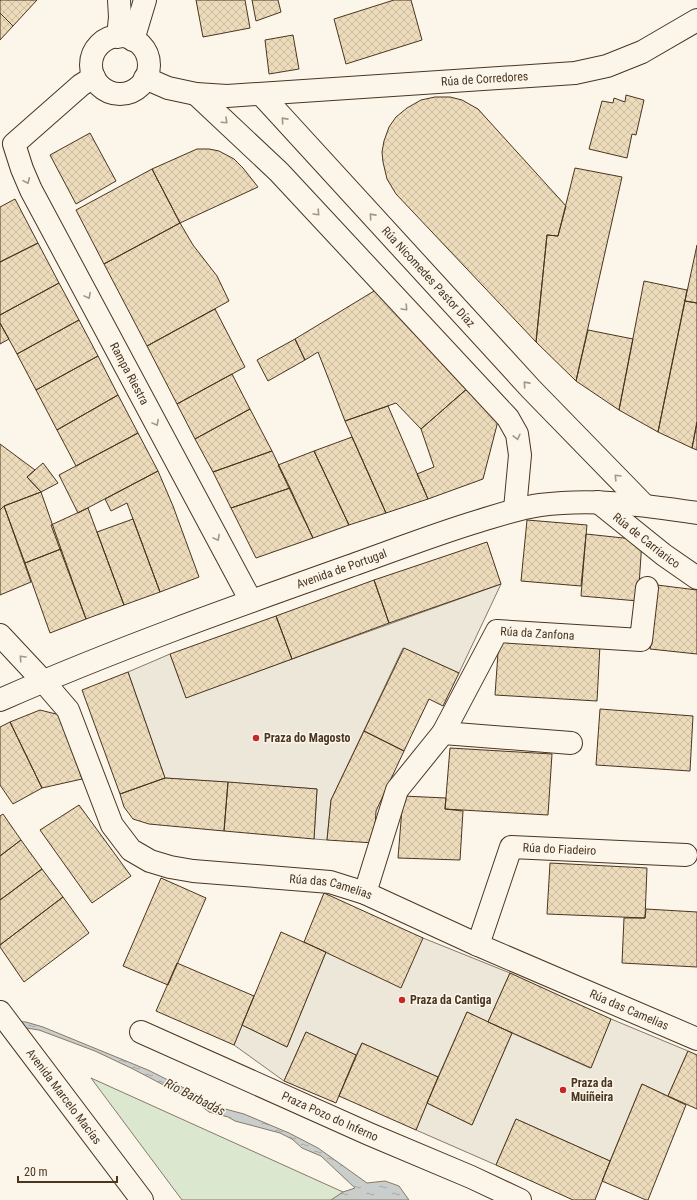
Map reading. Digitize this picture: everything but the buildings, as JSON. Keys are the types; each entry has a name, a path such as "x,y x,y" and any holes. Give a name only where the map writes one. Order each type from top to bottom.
{"street":[{"path":"119,0 120,16 125,38"},
{"path":"125,38 146,0"},
{"name":"Rúa de Corredores","path":"261,94 575,73 608,66 642,52 697,20"},
{"path":"125,38 140,45 146,52 148,70 140,86 133,91 124,94 114,93 99,85 94,77 92,60 95,51 108,39 125,38"},
{"name":"Rampa Riestra","path":"94,77 81,85 14,144 31,190 251,601"},
{"path":"145,78 168,88 196,94 227,96 261,94"},
{"path":"196,94 279,172 508,418 517,434 520,455 515,509"},
{"name":"Rúa Nicomedes Pastor Díaz","path":"261,94 531,389 644,505"},
{"name":"Avenida de Portugal","path":"0,700 43,681 141,642 251,601 515,509 560,503 598,502 644,505 697,513"},
{"name":"Rúa de Carriarico","path":"598,502 664,555 697,578"},
{"name":"Rúa da Zanfona","path":"365,894 397,790 443,733 497,630 641,640 647,588"},
{"name":"Rúa das Camelias","path":"0,635 68,710 112,825 131,850 150,861 170,867 193,871 330,882 365,894 478,945 697,1039"},
{"path":"443,733 571,743"},
{"name":"Rúa do Fiadeiro","path":"478,945 511,848 686,855"},
{"name":"Avenida Marcelo Macías","path":"0,1012 142,1200"},
{"name":"Praza Pozo do Inferno","path":"141,1032 520,1200"}],"green space":[{"path":"91,1078 343,1192 358,1200 182,1200"}],"shaded area":[{"name":"Praza do Magosto","path":"501,584 459,673 403,648 331,800 327,840 314,839 317,789 165,778 128,672 170,654 186,697"},
{"name":"Praza da Cantiga","path":"423,938 510,973 488,1022 467,1012 438,1077 362,1043 356,1055 306,1032 284,1081 234,1045 242,1025 287,1047 326,952"},
{"name":"Praza da Muiñeira","path":"611,1019 688,1051 668,1096 642,1084 610,1161 516,1119 496,1165 416,1130 427,1103 472,1125 512,1033 590,1068"}],"water":[{"name":"Río Barbadás","path":"10,1021 26,1022 43,1027 148,1070 196,1094 214,1106 244,1114 289,1133 318,1148 367,1183 385,1181 399,1186 409,1200 331,1200 343,1192 355,1188 321,1156 302,1148 292,1139 280,1133 235,1121 228,1117 209,1112 196,1102 95,1051 39,1030 26,1028 0,1029"}],"place":[{"name":"Praza do Magosto","path":"256,738"},
{"name":"Praza da Cantiga","path":"402,1000"},
{"name":"Praza da Muiñeira","path":"563,1090"}]}
